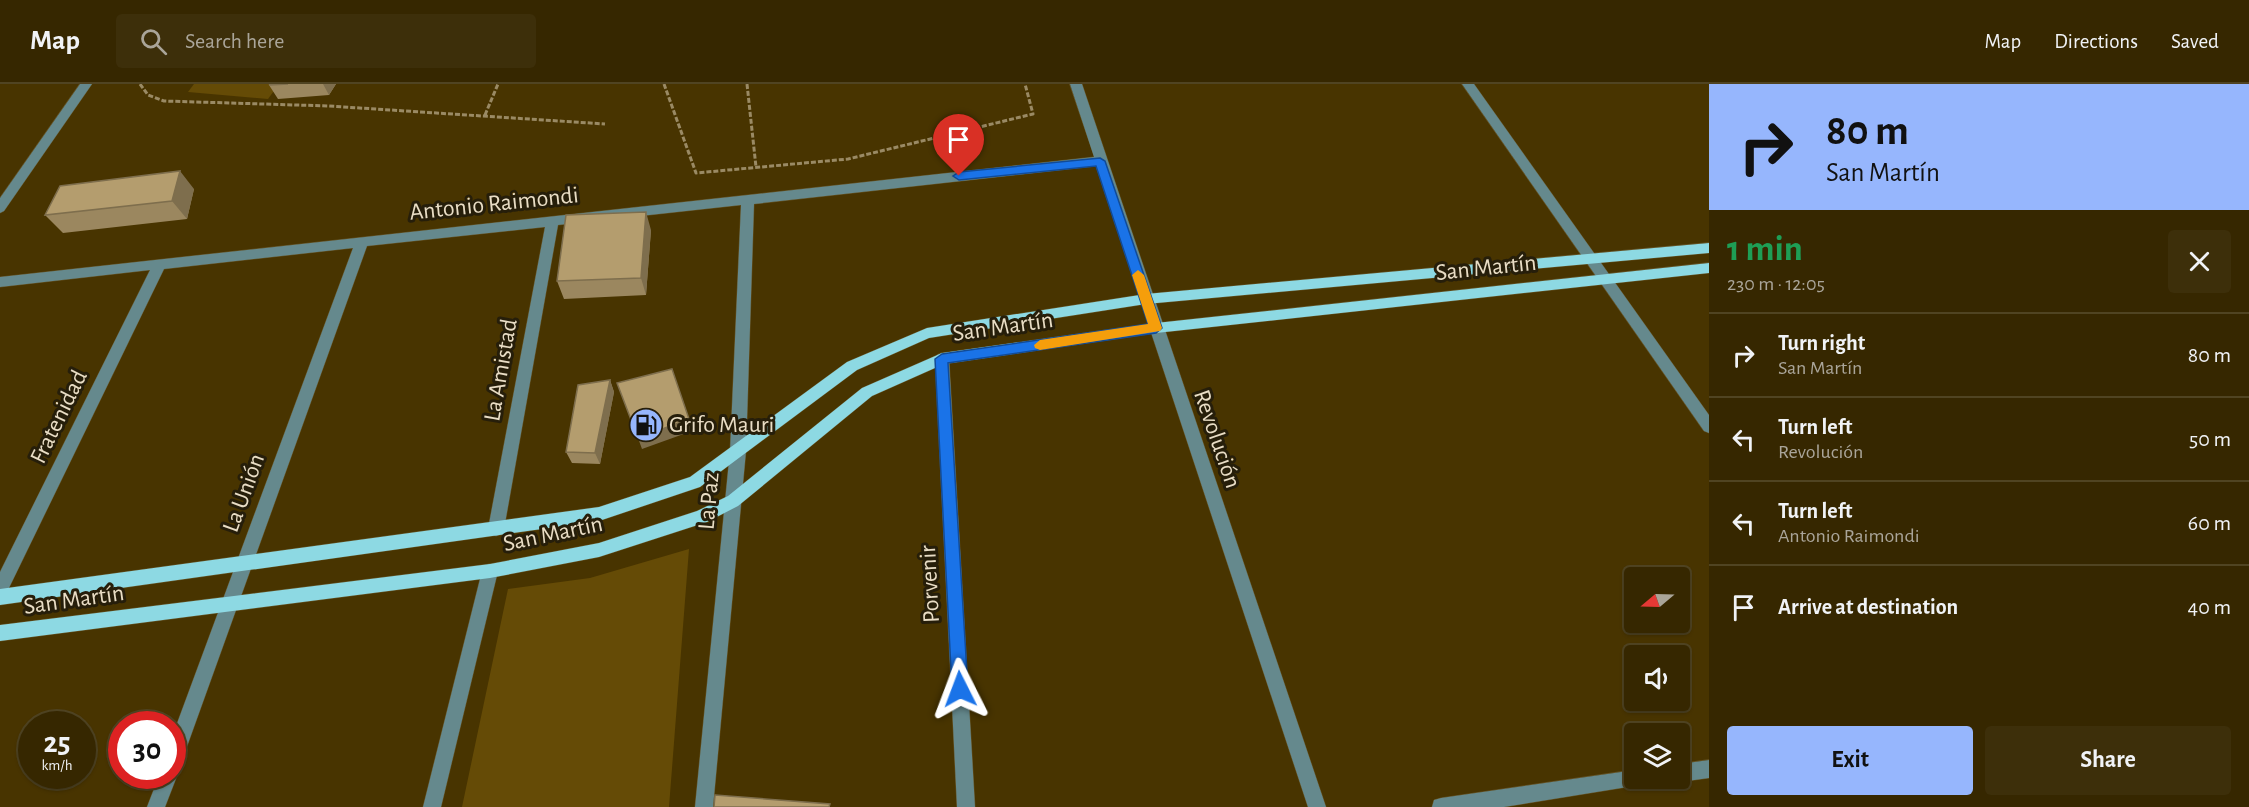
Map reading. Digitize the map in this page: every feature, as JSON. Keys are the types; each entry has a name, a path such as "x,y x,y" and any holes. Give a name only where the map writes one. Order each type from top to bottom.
{"main road":[{"name":"San Martín","path":"0,597 600,514 695,482 852,366 927,333 1146,300 1709,248"},
{"name":"San Martín","path":"0,633 490,571 598,550 701,517 733,501 867,392 942,359 1156,328 1709,268"}],"street":[{"path":"1,206 86,84"},
{"name":"Revolución","path":"1076,84 1146,300 1317,807"},
{"path":"1468,84 1709,426"},
{"name":"Antonio Raimondi","path":"0,282 1100,161"},
{"name":"La Paz","path":"704,807 738,451 748,199"},
{"name":"La Amistad","path":"496,529 552,220"},
{"name":"La Unión","path":"186,725 362,241"},
{"name":"Fratenidad","path":"0,589 159,265"},
{"name":"Porvenir","path":"942,359 966,807"},
{"path":"432,807 490,571"},
{"path":"1690,772 1709,769"},
{"path":"1441,807 1624,780"},
{"path":"156,807 163,789"}],"path":[{"path":"141,84 148,95 164,102 329,106 605,124"},
{"path":"485,115 498,84"},
{"path":"664,84 696,173 848,159 1032,114 1025,84"},
{"path":"747,84 756,167"}],"shaded area":[{"path":"194,84 279,84 268,99 188,92"},
{"path":"689,549 669,807 462,807 508,589 590,578"}],"building":[{"path":"180,171 172,201 45,215 60,186"},
{"path":"646,212 641,278 557,281 566,215"},
{"path":"672,369 689,419 638,438 617,383"},
{"path":"610,380 595,453 566,452 578,385"},
{"path":"715,795 830,804 829,807 714,807"}],"slow traffic":[{"path":"1040,345 1156,328 1138,275"}],"place":[{"name":"Grifo Mauri","path":"646,425"}],"route":[{"path":"959,176 1100,161 1156,328 942,359 960,689"}]}
